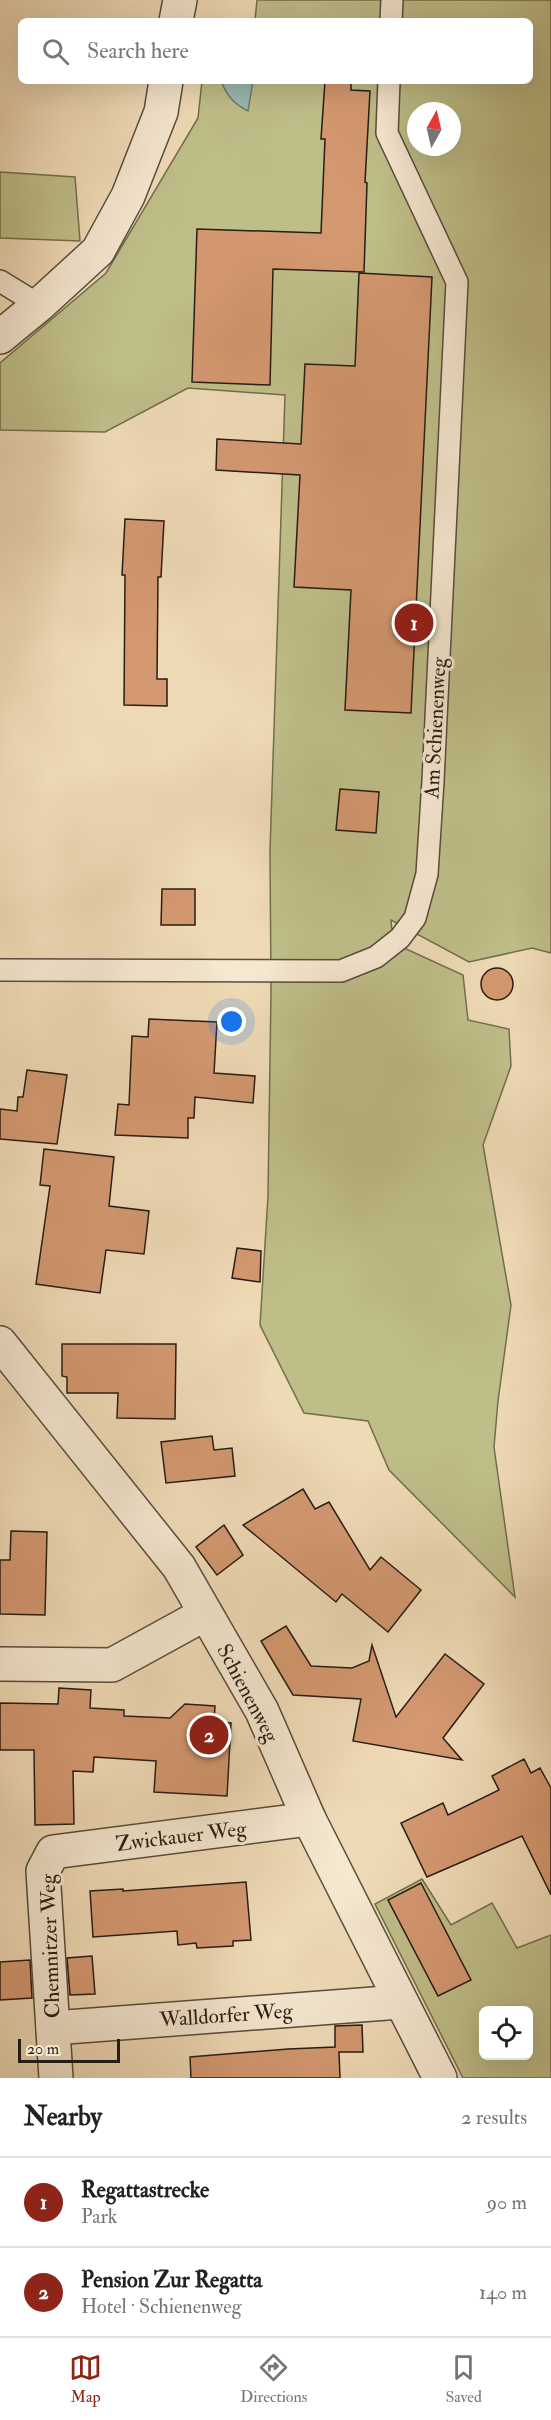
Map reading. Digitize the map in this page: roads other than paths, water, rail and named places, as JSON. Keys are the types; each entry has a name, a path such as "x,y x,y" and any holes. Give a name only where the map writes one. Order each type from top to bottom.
{"street":[{"path":"177,18 180,0"},
{"path":"0,337 99,251 133,185 161,112 166,84"},
{"name":"Schienenweg","path":"0,1343 179,1567 262,1711 309,1819 440,2078"},
{"path":"0,1664 112,1665 205,1614"},
{"name":"Zwickauer Weg","path":"53,1852 309,1819"},
{"name":"Chemnitzer Weg","path":"53,1852 43,1871 56,2078"},
{"name":"Walldorfer Weg","path":"53,2028 400,2002"}],"lane":[{"path":"392,0 392,18"},
{"name":"Am Schienenweg","path":"0,970 341,971 376,957 400,938 415,918 427,874 457,282 387,133 389,84"},
{"path":"0,281 39,305"}],"water":[{"path":"222,84 252,84 248,111 232,99"}],"place":[{"name":"Regattastrecke","path":"414,623"},
{"name":"Pension Zur Regatta","path":"209,1735"}]}
